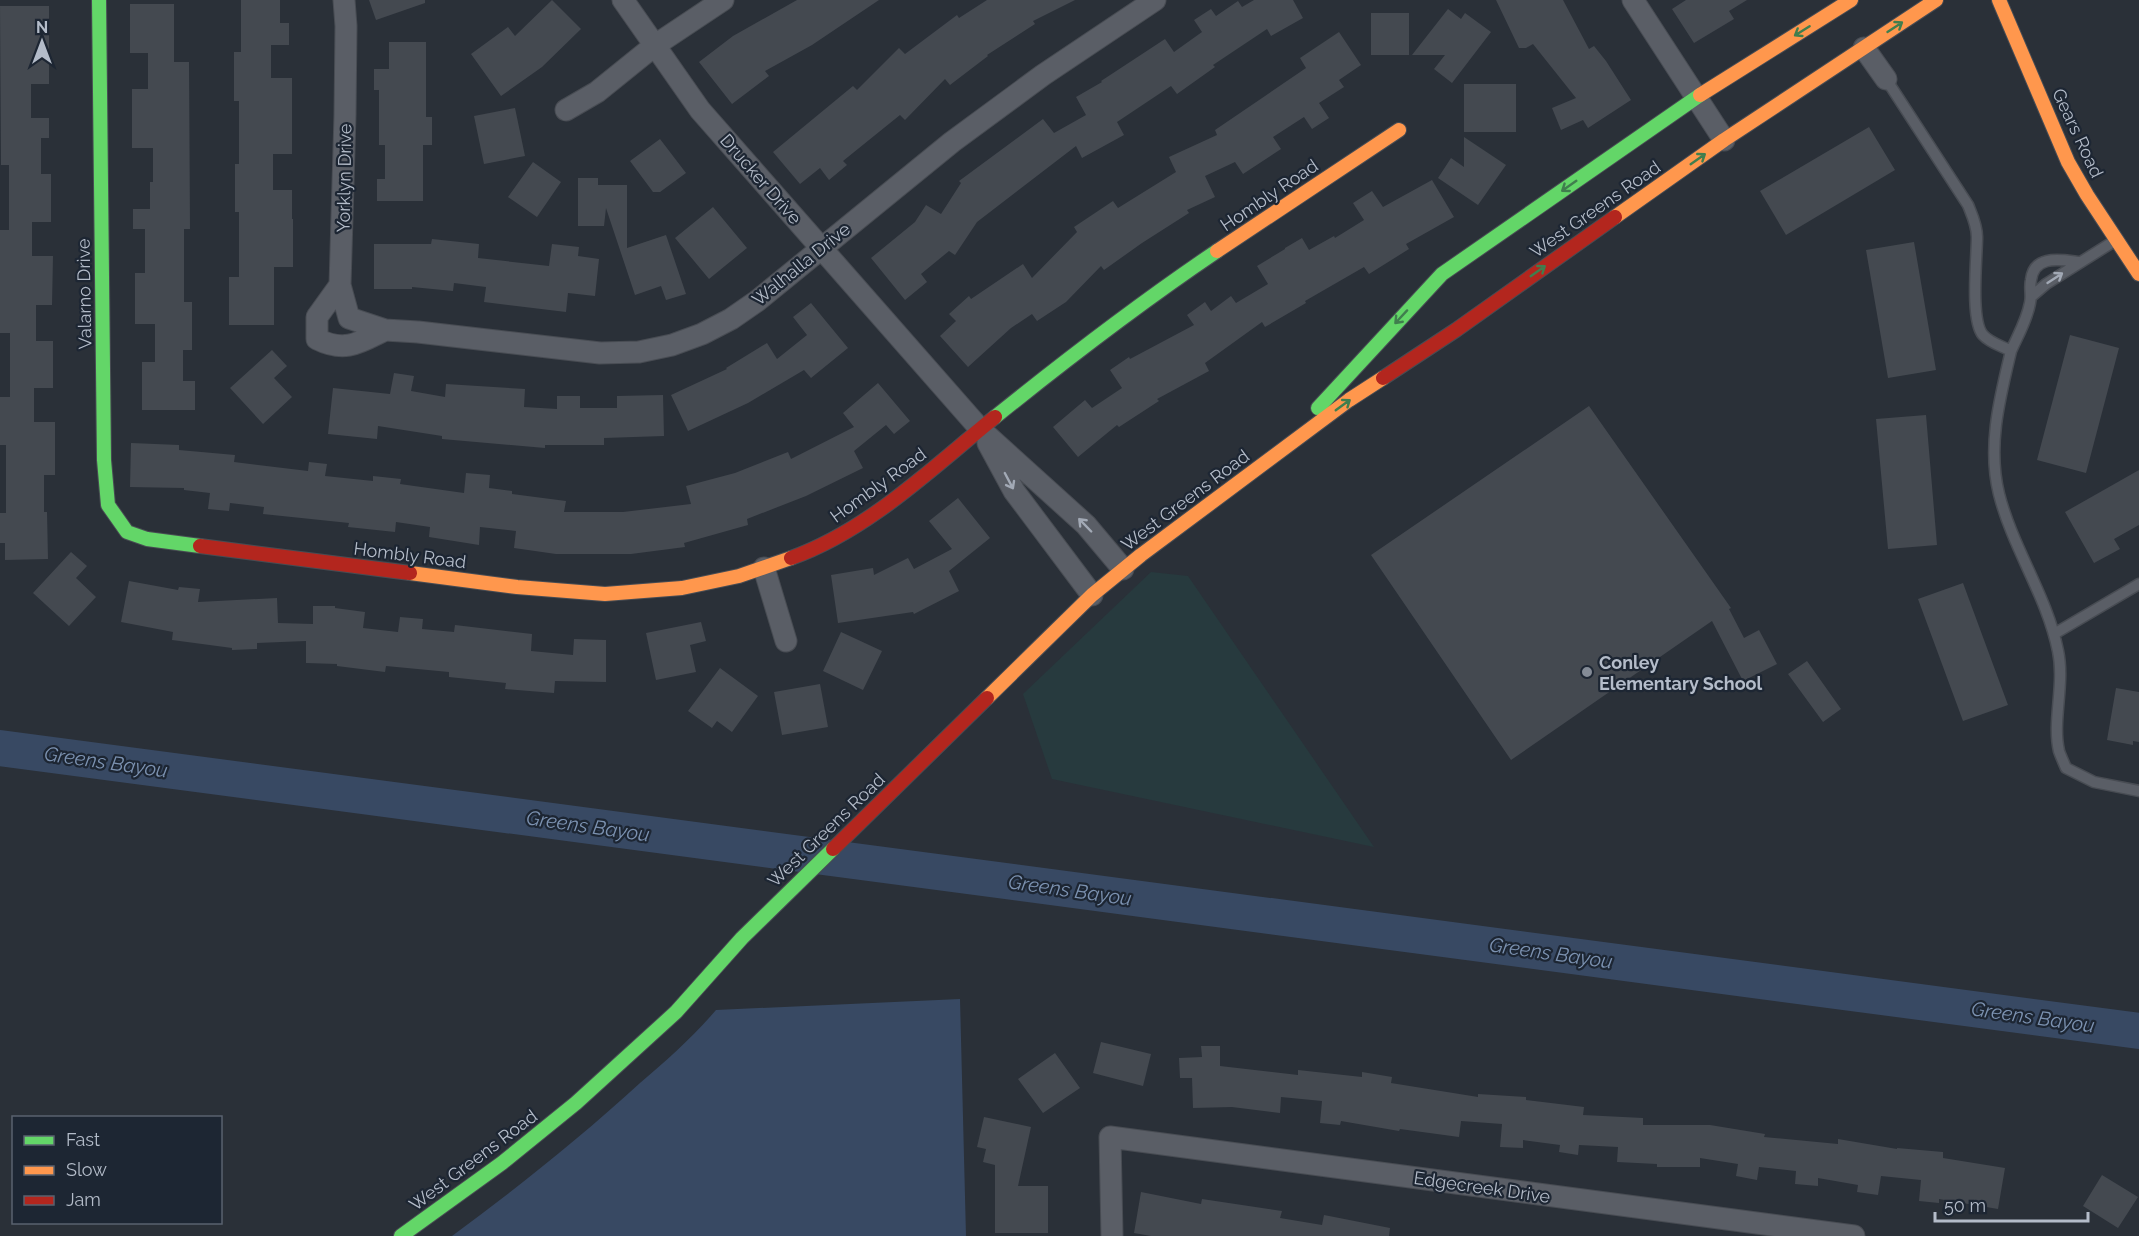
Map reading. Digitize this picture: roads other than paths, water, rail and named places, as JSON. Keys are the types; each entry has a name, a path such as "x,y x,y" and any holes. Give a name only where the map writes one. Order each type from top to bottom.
{"main road":[{"name":"Valarno Drive","path":"99,0 104,460 108,505 127,532 147,540 174,543"},
{"name":"West Greens Road","path":"1279,452 1442,274 1696,98 1851,0"},
{"name":"West Greens Road","path":"401,1236 502,1163 576,1103 676,1012 742,938 1092,594 1123,569 1349,400 1456,330 1724,140 1936,0"},
{"name":"Gears Road","path":"1999,0 2059,144 2076,177 2139,274"},
{"name":"Hombly Road","path":"174,543 517,587 589,594 682,588 739,576 764,568 800,555 855,527 981,430 1075,353 1178,278 1400,130"}],"street":[{"name":"Yorklyn Drive","path":"344,0 345,104 340,285 349,318 385,330"},
{"name":"Drucker Drive","path":"623,0 700,110 981,430 1086,525 1123,569"},
{"path":"566,110 597,92 654,46 723,0"},
{"name":"Walhalla Drive","path":"385,330 600,353 639,352 692,338 731,319 757,302 952,142 1043,75 1155,0"},
{"path":"1633,0 1724,140"},
{"path":"1864,48 1886,79"},
{"path":"340,285 316,317 316,339 329,345 354,345 385,330"},
{"name":"Drucker Drive","path":"981,430 1014,491 1092,594"},
{"path":"764,568 786,641"},
{"name":"Edgecreek Drive","path":"1112,1236 1110,1137 1846,1235"}],"lane":[{"path":"1886,79 1971,212 1977,235 1976,315 1981,333 2011,351"},
{"path":"2032,296 2046,284 2117,240"},
{"path":"2080,262 2045,261 2037,266 2030,281 2032,296 2029,310 2011,351 2001,393 1995,432 1994,460 1999,494 2017,544 2050,617 2059,654 2061,693 2058,727 2059,750 2066,768 2094,782 2139,792"},
{"path":"2054,634 2139,585"}],"water":[{"path":"960,999 966,1236 452,1236 594,1123 680,1048 716,1010"}],"waterway":[{"name":"Greens Bayou","path":"0,748 2139,1031"}],"place":[{"name":"Conley Elementary School","path":"1587,672"}]}
